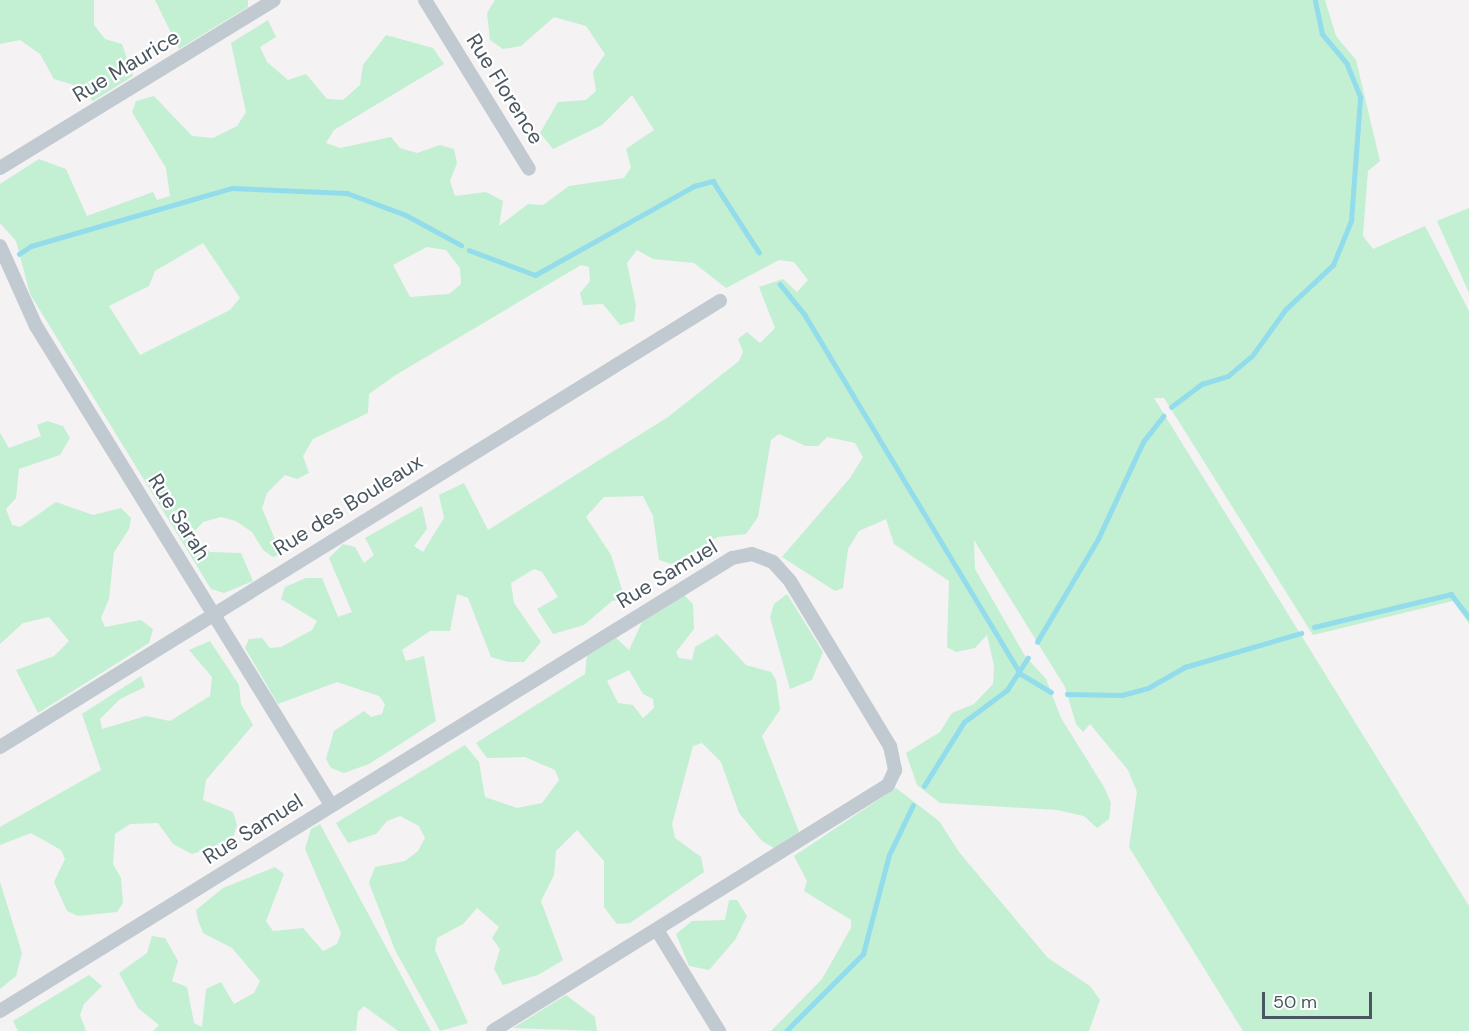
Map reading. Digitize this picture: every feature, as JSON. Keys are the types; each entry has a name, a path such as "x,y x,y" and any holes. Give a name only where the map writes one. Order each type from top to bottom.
{"street":[{"name":"Rue Maurice","path":"0,168 274,0"},
{"name":"Rue Florence","path":"426,0 530,169"},
{"name":"Rue Sarah","path":"0,246 36,326 331,805"},
{"name":"Rue des Bouleaux","path":"0,747 720,301"},
{"name":"Rue Samuel","path":"0,1011 732,558 763,556 790,580 890,746 892,777 879,793 493,1031"},
{"path":"657,930 719,1031"}],"green space":[{"path":"0,0 94,0 94,25 105,39 122,44 133,76 93,101 74,85 54,79 40,54 20,40 0,44"},
{"path":"155,0 248,0 248,7 179,49"},
{"path":"495,0 1325,0 1336,36 1356,60 1380,161 1368,171 1363,236 1373,249 1425,226 1469,311 1469,624 1453,601 1313,635 1164,398 1154,398 1469,906 1469,1031 1243,1031 1129,847 1137,792 1128,770 1090,724 1083,732 1076,724 1065,687 974,540 975,569 1025,656 1046,679 1061,718 1104,787 1111,803 1109,819 1097,828 1084,816 1057,810 940,803 917,785 906,753 940,732 952,713 974,704 993,684 994,666 987,635 975,648 956,652 947,647 949,581 894,544 886,519 859,531 848,549 843,588 835,591 782,557 850,478 863,457 855,443 827,437 818,446 806,446 779,434 771,440 758,517 746,534 718,537 672,564 659,560 653,516 643,496 604,497 586,517 611,555 625,599 612,601 584,625 553,634 537,609 558,597 542,572 534,569 511,583 514,603 541,642 524,662 508,662 491,657 468,598 457,594 450,631 430,631 402,650 406,661 424,656 436,721 369,764 344,773 331,768 326,759 334,731 364,711 371,717 382,714 385,704 379,696 337,682 278,704 245,648 249,639 262,638 270,648 281,647 312,630 317,621 281,599 285,587 306,578 322,578 338,617 352,612 329,558 343,544 355,547 364,563 374,555 365,538 422,506 427,529 414,546 423,552 444,518 439,495 464,483 488,530 668,417 739,361 743,352 738,339 747,332 760,343 775,328 759,287 783,279 797,292 808,280 794,262 779,260 726,288 694,263 653,259 637,250 627,263 636,306 634,321 620,325 603,304 583,305 580,293 590,281 589,267 581,265 394,376 369,394 368,413 313,439 303,456 309,473 297,479 285,475 267,493 262,508 281,554 273,557 263,550 252,532 236,521 221,517 203,522 192,534 197,545 210,552 241,553 253,581 224,593 211,589 30,294 16,241 0,223 0,184 39,159 66,169 87,216 153,192 157,200 170,196 166,168 132,112 136,101 154,96 192,136 213,138 237,126 246,112 231,43 268,20 276,37 260,47 267,62 288,80 306,74 327,99 343,100 360,85 363,65 386,35 433,48 444,64 334,130 326,143 340,148 391,137 400,148 417,153 440,145 454,149 457,163 450,181 455,196 486,192 503,201 499,226 528,204 543,205 569,186 624,178 631,167 626,149 654,130 632,95 602,125 553,149 540,133 558,102 586,100 596,91 593,72 605,54 586,26 554,17 521,46 503,49 490,40 487,13","holes":["203,243 240,298 230,310 140,355 109,306 149,286 155,271","427,247 446,250 460,268 461,284 449,294 410,297 393,265"]},
{"path":"1469,208 1469,293 1437,221"},
{"path":"47,421 63,426 70,438 60,455 19,469 16,498 6,509 12,525 20,527 56,502 93,515 121,508 131,518 129,529 114,552 109,599 101,618 105,627 141,620 153,629 149,643 38,713 16,670 54,656 69,641 49,617 23,623 0,644 0,433 9,448 41,436 37,425"},
{"path":"787,594 823,652 812,680 790,689 770,617 774,604"},
{"path":"684,595 693,604 694,629 676,652 679,658 692,660 695,647 717,634 746,665 771,672 776,680 780,710 762,736 799,832 774,848 762,841 739,813 721,762 702,743 693,746 672,824 675,838 701,857 704,872 630,923 617,924 604,907 604,861 577,830 556,851 554,875 541,901 563,960 538,975 503,985 494,969 500,949 492,938 499,927 477,908 463,924 437,938 435,950 468,1023 440,1031 395,950 369,883 375,867 405,861 418,851 425,838 419,826 400,816 387,821 376,834 348,843 336,823 465,745 479,762 485,797 517,808 542,803 559,780 555,770 525,757 487,758 476,743 585,674 587,656 616,638 629,650 642,622","holes":["629,670 643,694 653,699 654,708 643,718 633,705 618,703 607,681"]},
{"path":"210,641 239,685 241,704 253,725 206,780 203,800 233,812 237,825 232,841 192,854 173,844 158,823 130,824 115,834 113,864 121,878 123,903 117,912 78,916 67,911 54,882 65,859 61,850 31,833 0,845 0,827 101,770 82,714 141,676 145,687 120,699 100,719 102,729 146,716 170,721 210,696 212,677 189,650"},
{"path":"896,788 939,821 959,852 1048,958 1090,986 1100,1000 1089,1031 771,1031 822,979 851,928 851,920 804,891 807,881 794,856"},
{"path":"320,824 431,1031 398,1031 364,1006 358,1012 356,1031 153,1031 159,1025 138,1008 119,973 147,953 152,936 165,938 178,961 172,981 187,987 194,1023 202,1027 206,989 221,982 234,1004 254,993 260,981 232,948 203,933 196,910 223,888 275,867 284,874 266,921 273,931 303,928 323,951 337,944 341,933 305,849 311,829"},
{"path":"0,882 22,953 16,976 0,989"},
{"path":"729,900 737,900 747,916 735,940 709,970 689,966 676,934 692,921 725,920"},
{"path":"89,975 102,986 84,1004 80,1015 86,1031 18,1031 13,1021"},
{"path":"566,995 595,1017 597,1031 513,1028"}],"waterway":[{"path":"1171,407 1202,384 1228,376 1252,356 1285,310 1333,265 1351,221 1360,97 1347,64 1322,34 1315,0"},
{"path":"469,250 535,275 694,186 713,181 759,252"},
{"path":"19,254 31,246 232,188 347,193 406,215 461,245"},
{"path":"780,284 805,315 1021,674 1051,692"},
{"path":"1037,642 1098,539 1143,442 1163,416"},
{"path":"1314,627 1451,594 1469,617"},
{"path":"1067,694 1122,695 1148,688 1185,667 1301,633"},
{"path":"924,786 964,722 1007,690 1028,658"},
{"path":"786,1031 863,954 889,855 913,805"}]}
